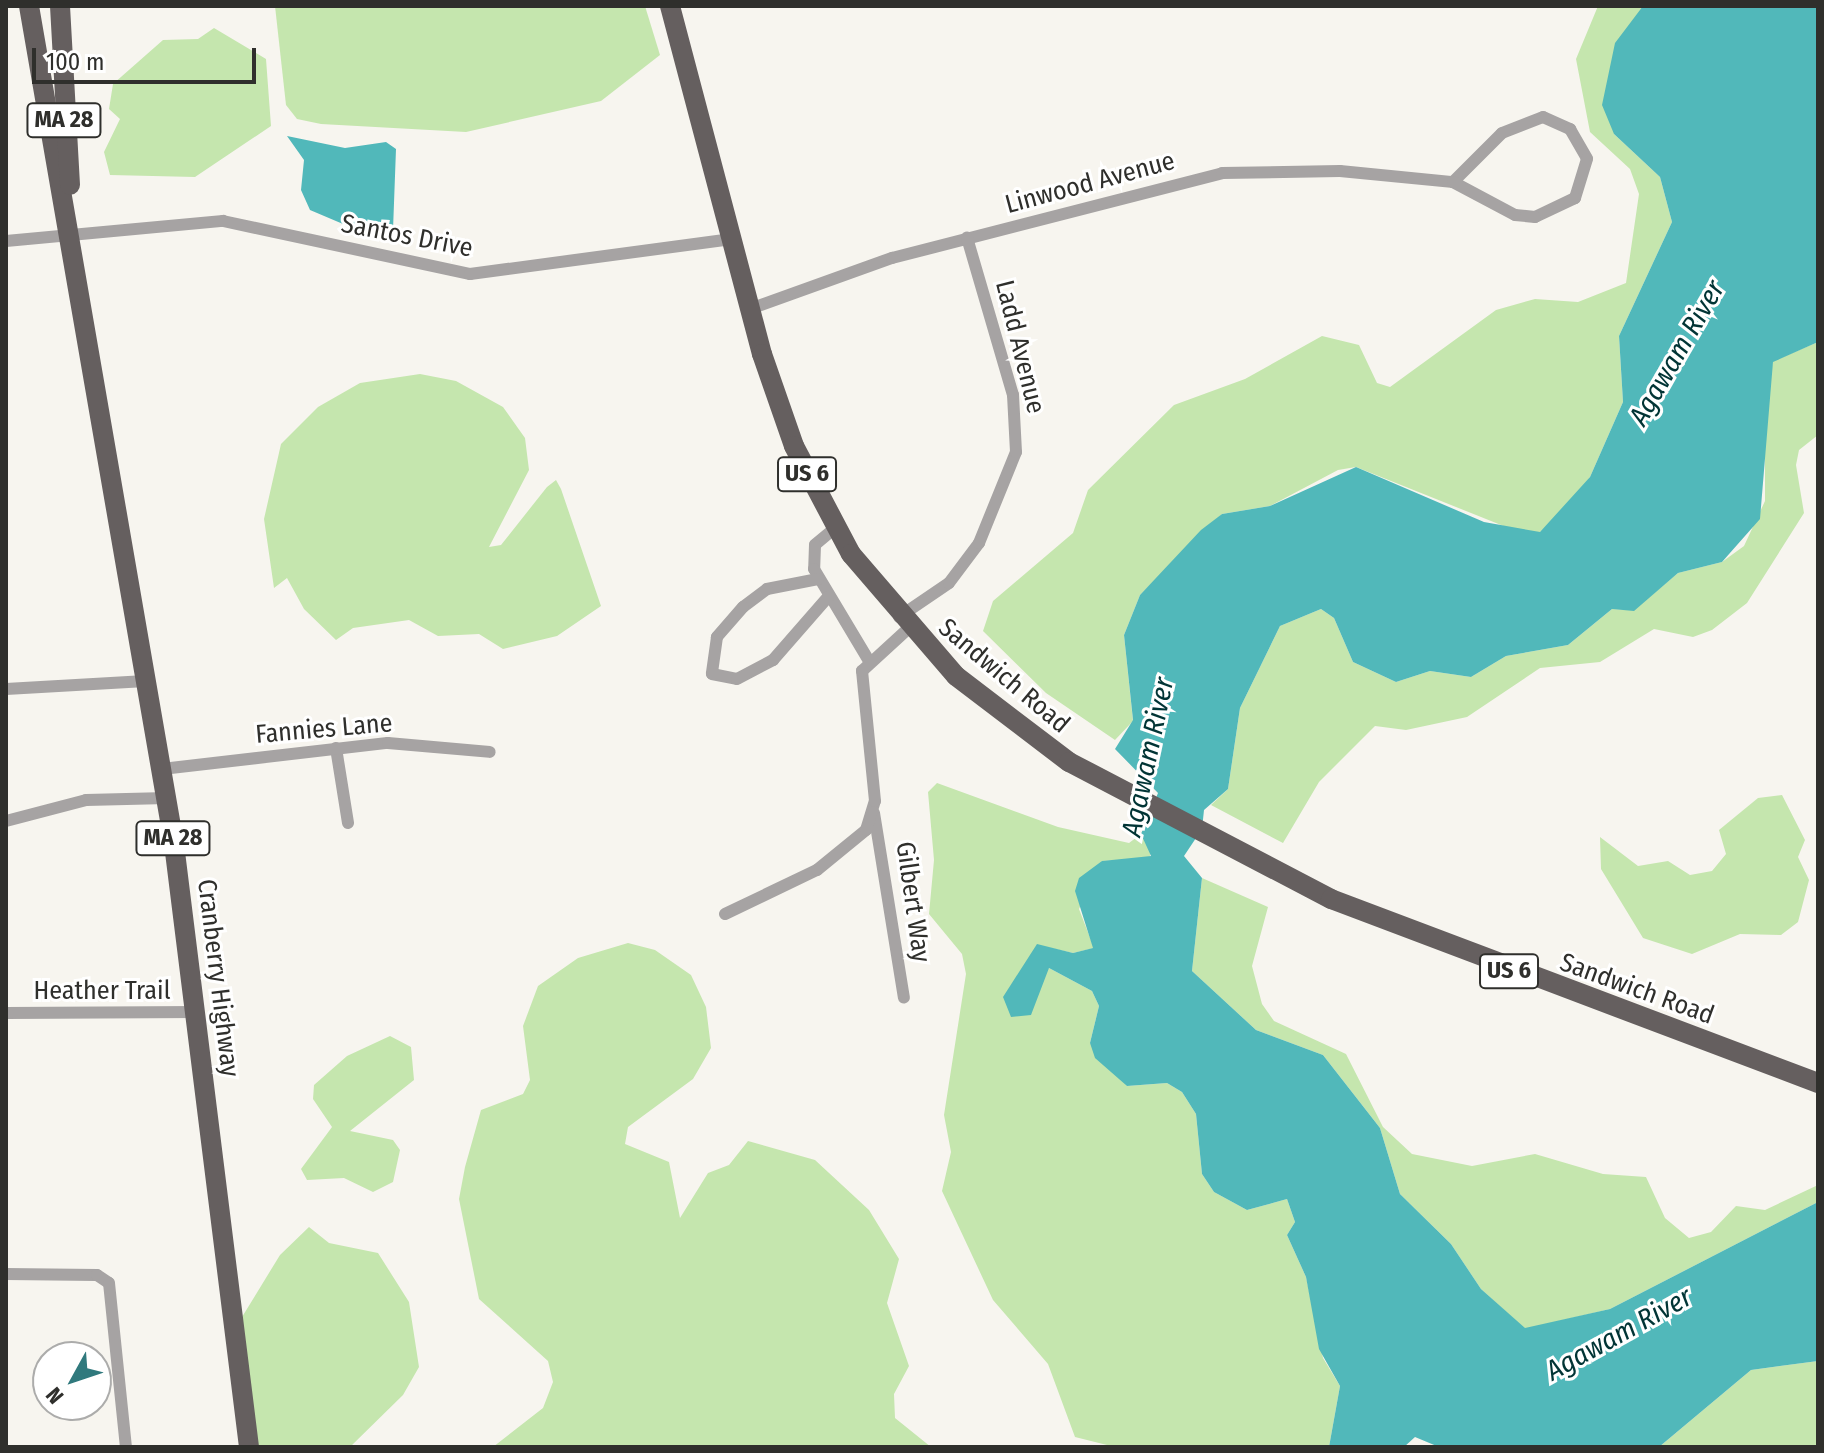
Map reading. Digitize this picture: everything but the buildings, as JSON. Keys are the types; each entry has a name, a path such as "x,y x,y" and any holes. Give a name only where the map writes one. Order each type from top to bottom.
{"main road":[{"path":"17,6 32,29"},
{"name":"Cranberry Highway","path":"29,6 71,233 167,798 198,1012 249,1447"},
{"name":"Cranberry Highway","path":"60,6 71,233"},
{"name":"Sandwich Road","path":"670,6 750,309 785,425 835,528 904,623 1030,737 1208,837 1399,930 1818,1083"}],"street":[{"name":"Linwood Avenue","path":"750,309 967,238 1239,170 1453,182 1515,215 1535,217 1575,198 1587,159 1561,122 1533,118 1502,133 1453,182"},
{"name":"Santos Drive","path":"6,241 223,221 470,274 734,239"},
{"name":"Ladd Avenue","path":"869,661 904,623 949,583 979,543 1016,452 1013,395 967,238"},
{"path":"835,528 812,552 818,579 869,661"},
{"path":"818,579 767,589 743,607 717,637 712,674 737,679 773,660 828,597"},
{"name":"Gilbert Way","path":"869,661 861,689 874,813 904,998"},
{"path":"6,689 146,681"},
{"name":"Fannies Lane","path":"162,769 336,748 409,744 490,752"},
{"path":"336,748 348,823"},
{"path":"6,821 86,800 167,798"},
{"path":"725,914 831,862 860,838 874,813"},
{"name":"Heather Trail","path":"6,1013 198,1012"},
{"path":"6,1274 97,1275 109,1283 126,1447"}],"green space":[{"path":"275,6 645,6 660,55 601,101 466,132 321,124 297,119 286,105"},
{"path":"1598,6 1643,6 1614,134 1660,177 1672,222 1619,336 1623,402 1590,477 1566,510 1540,532 1521,533 1356,467 1338,470 1270,506 1222,514 1140,595 1124,635 1133,721 1115,740 1046,693 983,631 993,601 1073,533 1088,490 1174,405 1245,379 1322,336 1359,345 1377,383 1390,387 1496,310 1535,299 1578,302 1626,283 1639,194 1630,169 1590,132 1576,59"},
{"path":"214,28 266,59 271,126 195,177 110,175 104,152 120,119 109,109 113,84 163,40 198,39"},
{"path":"1818,342 1818,435 1799,450 1796,465 1804,513 1747,603 1712,630 1693,637 1654,629 1600,662 1540,668 1467,717 1406,730 1375,726 1319,782 1283,843 1211,805 1228,789 1240,708 1280,626 1321,609 1334,618 1353,662 1396,682 1430,671 1471,677 1506,656 1568,645 1612,609 1634,610 1678,573 1722,562 1744,546 1765,501 1765,400 1773,361"},
{"path":"420,374 456,381 503,407 525,438 529,470 489,547 501,545 547,487 556,480 561,489 601,606 557,636 503,649 479,634 438,636 409,620 353,628 336,640 304,609 287,578 274,588 264,519 281,444 318,407 360,383"},
{"path":"937,783 1058,827 1129,843 1141,834 1152,848 1149,859 1102,861 1079,909 1094,948 1073,953 1037,945 1040,975 1049,968 1092,991 1099,1006 1090,1043 1127,1086 1167,1083 1182,1092 1196,1114 1202,1174 1214,1192 1247,1210 1287,1199 1295,1222 1287,1235 1306,1277 1323,1358 1340,1386 1329,1447 1115,1447 1075,1437 1048,1364 993,1300 942,1191 951,1152 944,1115 966,974 962,954 929,914 934,860 928,792"},
{"path":"1782,795 1805,840 1798,857 1809,880 1798,922 1781,935 1740,934 1692,954 1643,938 1601,869 1600,837 1638,866 1668,861 1690,875 1712,871 1726,854 1719,830 1758,798"},
{"path":"1202,878 1268,907 1252,966 1262,1004 1274,1021 1346,1054 1383,1127 1412,1154 1472,1166 1535,1154 1603,1174 1646,1177 1665,1218 1689,1238 1711,1232 1736,1206 1765,1210 1818,1185 1818,1202 1610,1309 1525,1329 1481,1289 1451,1244 1400,1194 1380,1128 1323,1055 1256,1030 1192,971"},
{"path":"628,943 655,950 691,975 706,1007 711,1048 693,1079 628,1127 625,1144 669,1162 680,1218 708,1173 729,1165 748,1141 815,1160 869,1210 899,1259 887,1303 909,1366 894,1394 895,1418 931,1447 493,1447 543,1408 553,1382 548,1361 479,1299 459,1199 465,1167 481,1110 523,1094 530,1080 523,1026 538,986 578,958"},
{"path":"390,1036 411,1047 414,1080 350,1131 393,1140 400,1150 393,1182 373,1192 344,1178 307,1180 301,1169 332,1127 313,1099 314,1085 347,1056"},
{"path":"309,1227 329,1243 378,1253 409,1302 419,1367 403,1395 350,1447 254,1447 234,1330 280,1255"},
{"path":"1818,1361 1818,1447 1659,1447 1751,1370"}],"water":[{"name":"Agawam River","path":"1643,6 1818,6 1818,342 1773,362 1760,519 1722,562 1678,573 1634,611 1612,609 1568,645 1506,656 1471,677 1430,671 1396,682 1353,662 1334,618 1321,609 1280,626 1240,708 1228,789 1204,810 1202,829 1184,856 1202,878 1192,971 1256,1030 1323,1055 1380,1128 1400,1194 1451,1244 1481,1289 1525,1328 1610,1309 1818,1202 1818,1361 1751,1370 1659,1447 1439,1447 1415,1437 1404,1447 1329,1447 1340,1386 1319,1349 1306,1277 1287,1235 1295,1222 1287,1199 1247,1210 1214,1192 1202,1174 1196,1114 1182,1092 1167,1083 1127,1086 1095,1058 1090,1043 1099,1006 1092,991 1049,968 1031,1015 1011,1017 1003,997 1037,944 1073,953 1093,948 1075,891 1079,878 1102,861 1151,856 1141,834 1158,793 1115,749 1133,720 1124,635 1140,595 1201,530 1222,514 1270,506 1356,467 1484,522 1540,532 1590,477 1623,402 1619,336 1672,222 1660,177 1614,134 1602,105 1615,43"},
{"path":"287,136 345,148 386,142 396,149 393,230 376,238 310,210 301,190 304,160"}]}
